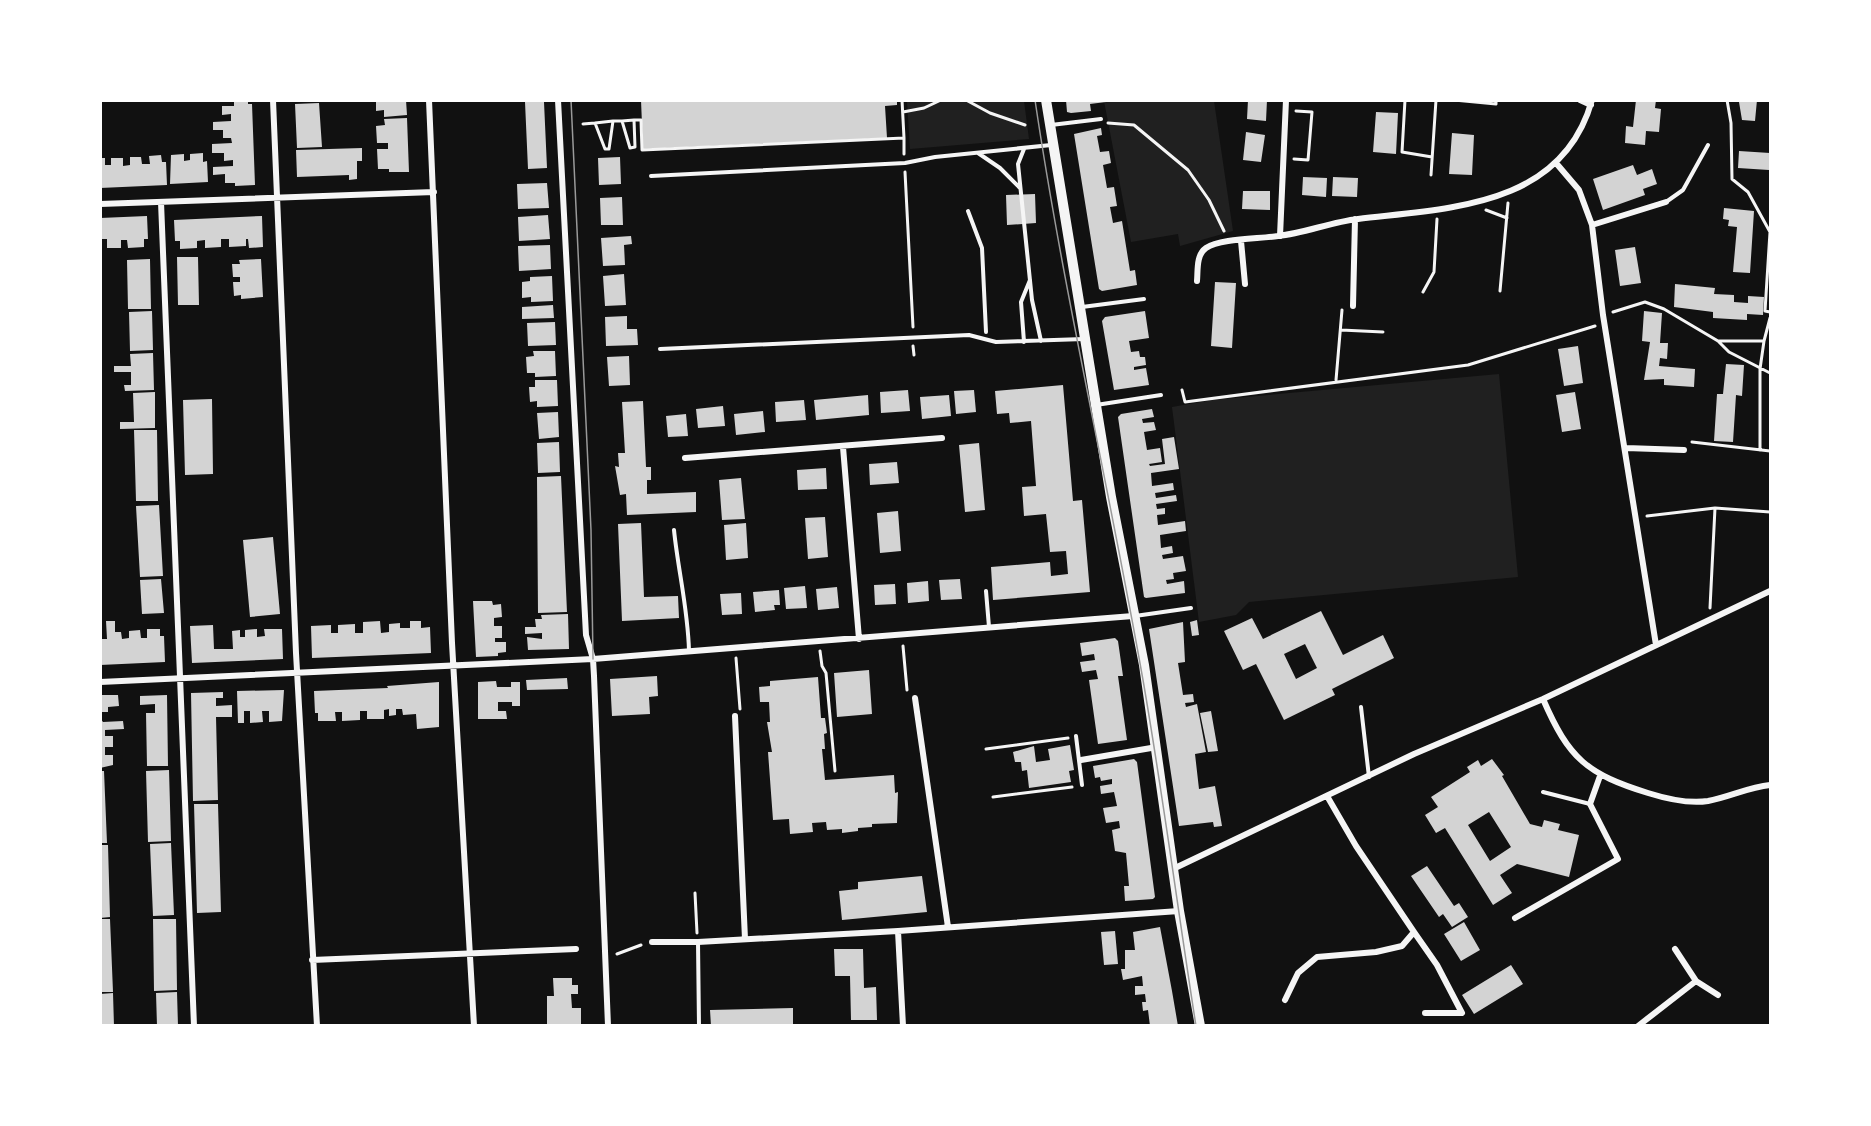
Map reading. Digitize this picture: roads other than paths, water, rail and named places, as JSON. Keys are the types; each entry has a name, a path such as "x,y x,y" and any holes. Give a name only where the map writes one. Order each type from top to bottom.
{"street":[{"path":"273,100 297,674 317,1026"},
{"path":"429,100 453,666 474,1026"},
{"path":"558,100 586,635 593,659 608,1026"},
{"path":"1046,100 1095,405 1157,747 1179,910 1200,1026"},
{"path":"1280,236 1286,100"},
{"path":"1197,281 1199,257 1205,249 1215,244 1280,236 1355,219 1438,211 1473,205 1508,193 1557,163 1573,141 1591,103 1580,100"},
{"path":"1557,163 1579,190 1592,225 1603,315 1656,645"},
{"path":"100,204 434,192"},
{"path":"161,202 194,1026"},
{"path":"1592,225 1666,202"},
{"path":"1353,306 1355,219"},
{"path":"1241,241 1245,284"},
{"path":"685,458 942,438"},
{"path":"843,447 859,639"},
{"path":"1626,448 1684,450"},
{"path":"1173,869 1414,754 1543,699 1770,591"},
{"path":"100,681 593,659 1133,616"},
{"path":"915,698 948,927"},
{"path":"1543,699 1568,748 1600,776 1653,794 1688,802 1707,801 1770,785"},
{"path":"735,716 745,939"},
{"path":"1081,759 1157,747"},
{"path":"1515,918 1618,859 1590,804 1600,776"},
{"path":"1328,796 1356,846 1437,965 1462,1013 1425,1013"},
{"path":"652,942 698,942 948,927 1179,910"},
{"path":"898,930 903,1026"},
{"path":"1285,1000 1298,973 1317,957 1376,952 1402,946 1414,932"},
{"path":"1675,949 1696,981 1718,995"},
{"path":"312,960 576,950"},
{"path":"1638,1026 1696,981"}],"lane":[{"path":"1049,125 1101,119"},
{"path":"651,176 905,163 935,157 1052,145"},
{"path":"1666,202 1683,190 1708,145"},
{"path":"1024,149 1018,164 1020,188 1030,280 1041,341"},
{"path":"978,153 1000,168 1020,188"},
{"path":"969,211 982,248 986,332"},
{"path":"1024,342 1021,302 1030,280"},
{"path":"1079,308 1144,299"},
{"path":"660,349 969,335 996,342 1085,339"},
{"path":"1095,405 1161,395"},
{"path":"674,530 677,559 684,585 689,651"},
{"path":"986,591 989,628"},
{"path":"1133,616 1191,608"},
{"path":"1361,707 1369,777"},
{"path":"1076,736 1081,759 1082,785"},
{"path":"1543,792 1590,804"},
{"path":"698,942 699,1026"}],"tram line":[{"path":"571,100 591,530 593,659"},
{"path":"1035,100 1059,246 1143,680 1196,1026"}]}
